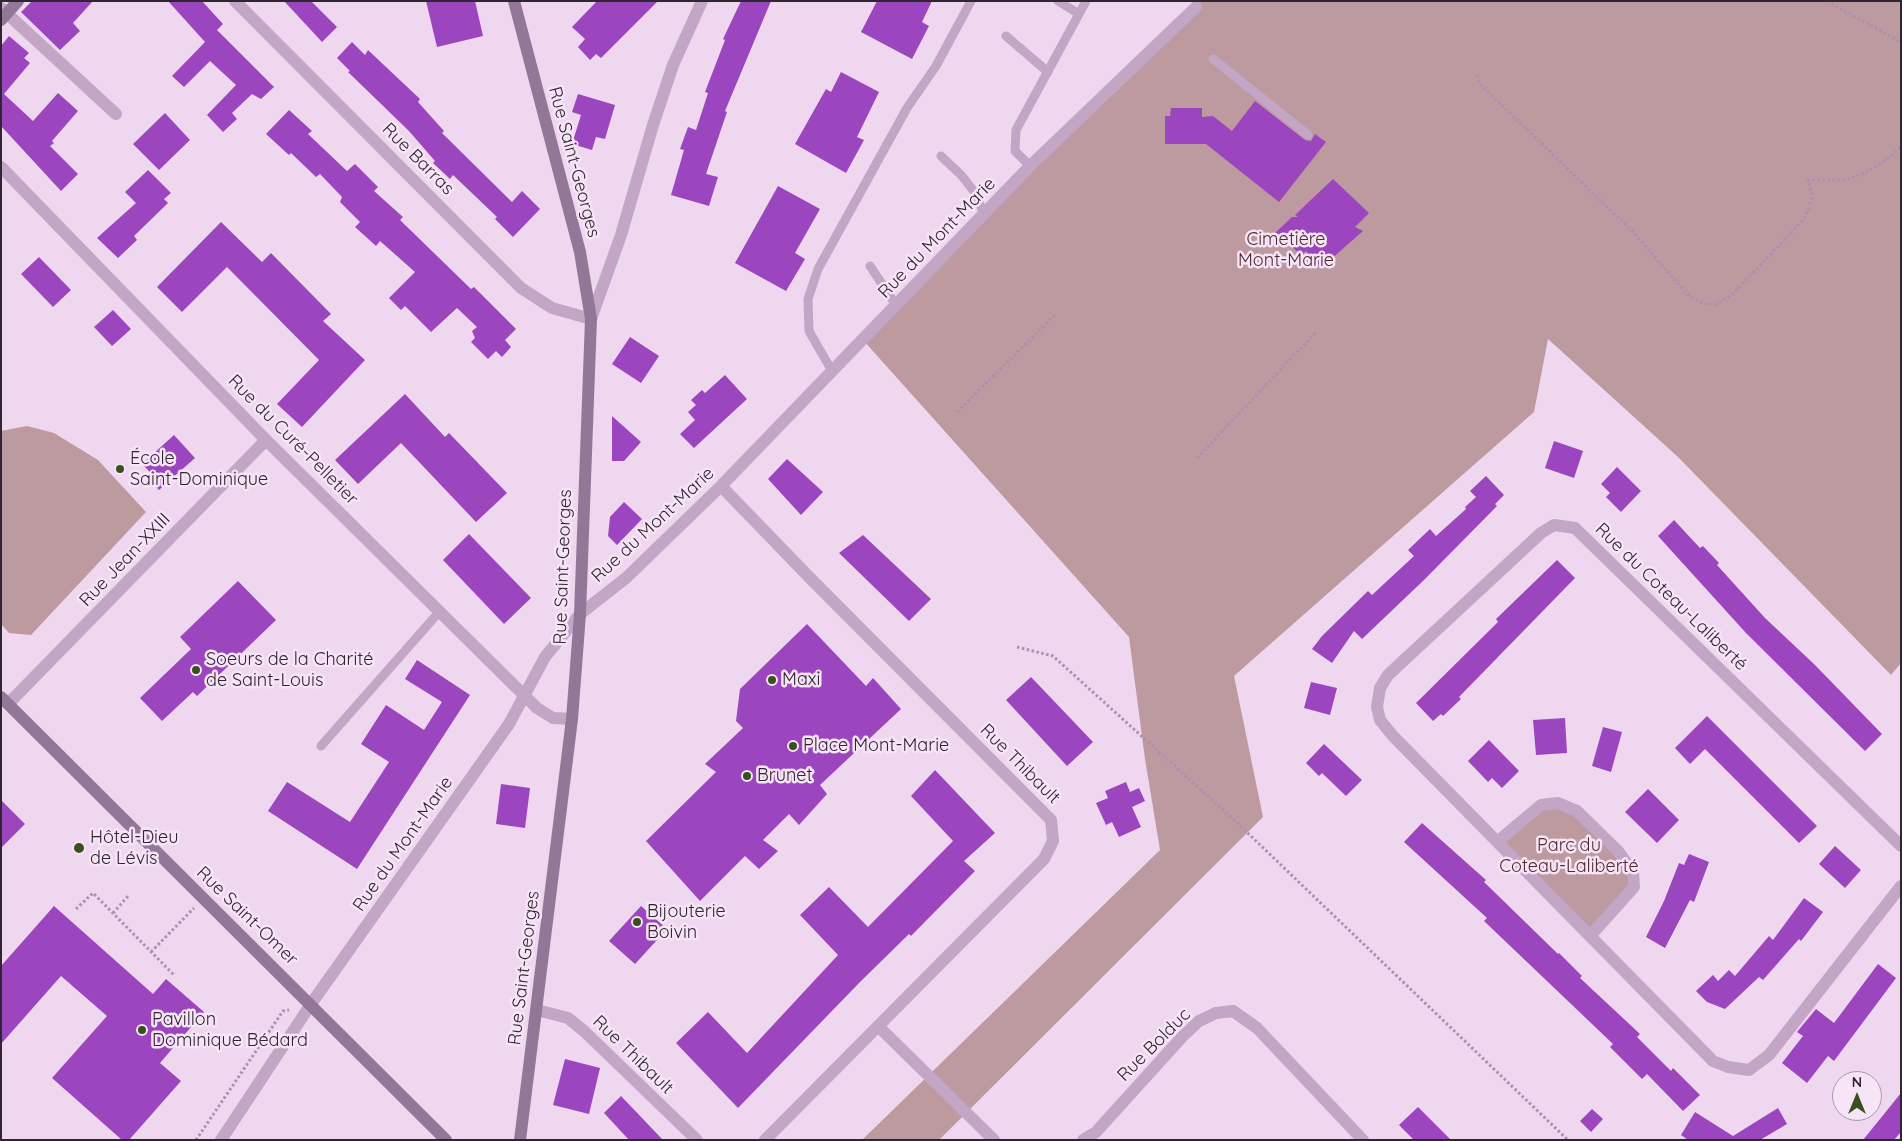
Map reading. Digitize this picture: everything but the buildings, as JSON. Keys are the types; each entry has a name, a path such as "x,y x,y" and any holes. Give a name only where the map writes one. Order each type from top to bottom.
{"street":[{"path":"18,1 3,14 116,114"},
{"name":"Rue Barras","path":"235,1 521,288 552,308 591,319"},
{"name":"Rue Saint-Georges","path":"514,1 580,252 591,319 580,614 572,719 520,1140"},
{"path":"591,319 621,235 652,124 673,65 702,1"},
{"name":"Rue du Mont-Marie","path":"221,1140 311,1004 508,724 545,657 580,614 626,578 721,486 1030,166 1199,4"},
{"name":"Rue du Curé-Pelletier","path":"1,167 266,440 537,708 553,718 572,719"},
{"name":"Rue Jean-XXIII","path":"3,704 266,440"},
{"name":"Rue Thibault","path":"721,486 1051,820 1053,841 1044,859 765,1140"},
{"name":"Rue du Coteau-Laliberté","path":"1901,846 1575,528 1554,525 1541,533 1388,675 1380,688 1377,707 1380,720 1393,736 1713,1061 1728,1067 1749,1070 1769,1055 1901,886"},
{"name":"Rue Saint-Omer","path":"3,704 311,1004 446,1140"},
{"path":"1498,841 1541,805 1558,803 1577,811 1618,850 1633,872 1634,887 1591,935"},
{"name":"Rue Thibault","path":"537,1010 568,1018 584,1031 697,1140"},
{"name":"Rue Bolduc","path":"1083,1140 1096,1132 1182,1037 1200,1021 1216,1013 1233,1011 1257,1028 1357,1138"},
{"path":"878,1026 994,1140"}],"lane":[{"path":"832,371 809,331 808,299 818,269 907,108 936,66 971,1"},
{"path":"1058,1 1079,14"},
{"path":"1030,166 1015,151 1016,130 1086,1"},
{"path":"1006,36 1048,72"},
{"path":"1213,59 1308,135"},
{"path":"941,156 962,176 976,194 984,215"},
{"path":"870,266 896,305"},
{"path":"321,746 440,611"}],"path":[{"path":"1827,1 1901,42"},
{"path":"1477,75 1480,84 1632,231 1689,296 1703,303 1715,305 1734,293 1804,219 1812,194 1808,180 1845,180 1864,173 1894,156 1901,146"},
{"path":"957,412 1055,316"},
{"path":"1197,458 1316,332"},
{"path":"1016,647 1053,656 1231,817 1568,1140"},
{"path":"76,908 93,893 174,975"},
{"path":"113,913 129,895"},
{"path":"151,952 203,898"},
{"path":"196,1140 283,1011 311,1004"}],"green space":[{"name":"Cimetière Mont-Marie","path":"1191,1 1901,1 1901,663 1891,675 1678,457 1548,339 1534,412 1234,676 1263,817 939,1140 862,1140 1160,850 1145,759 1129,637 863,340 1196,7"},
{"path":"27,426 54,433 98,460 146,512 31,635 9,633 1,624 1,431"},
{"name":"Parc du Coteau-Laliberté","path":"1558,803 1618,851 1634,887 1591,935 1498,841 1531,813"}],"place":[{"name":"École Saint-Dominique","path":"120,469"},
{"name":"Soeurs de la Charité de Saint-Louis","path":"196,670"},
{"name":"Maxi","path":"772,680"},
{"name":"Place Mont-Marie","path":"793,746"},
{"name":"Brunet","path":"747,776"},
{"name":"Hôtel-Dieu de Lévis","path":"79,848"},
{"name":"Bijouterie Boivin","path":"637,922"},
{"name":"Pavillon Dominique Bédard","path":"142,1030"}]}
